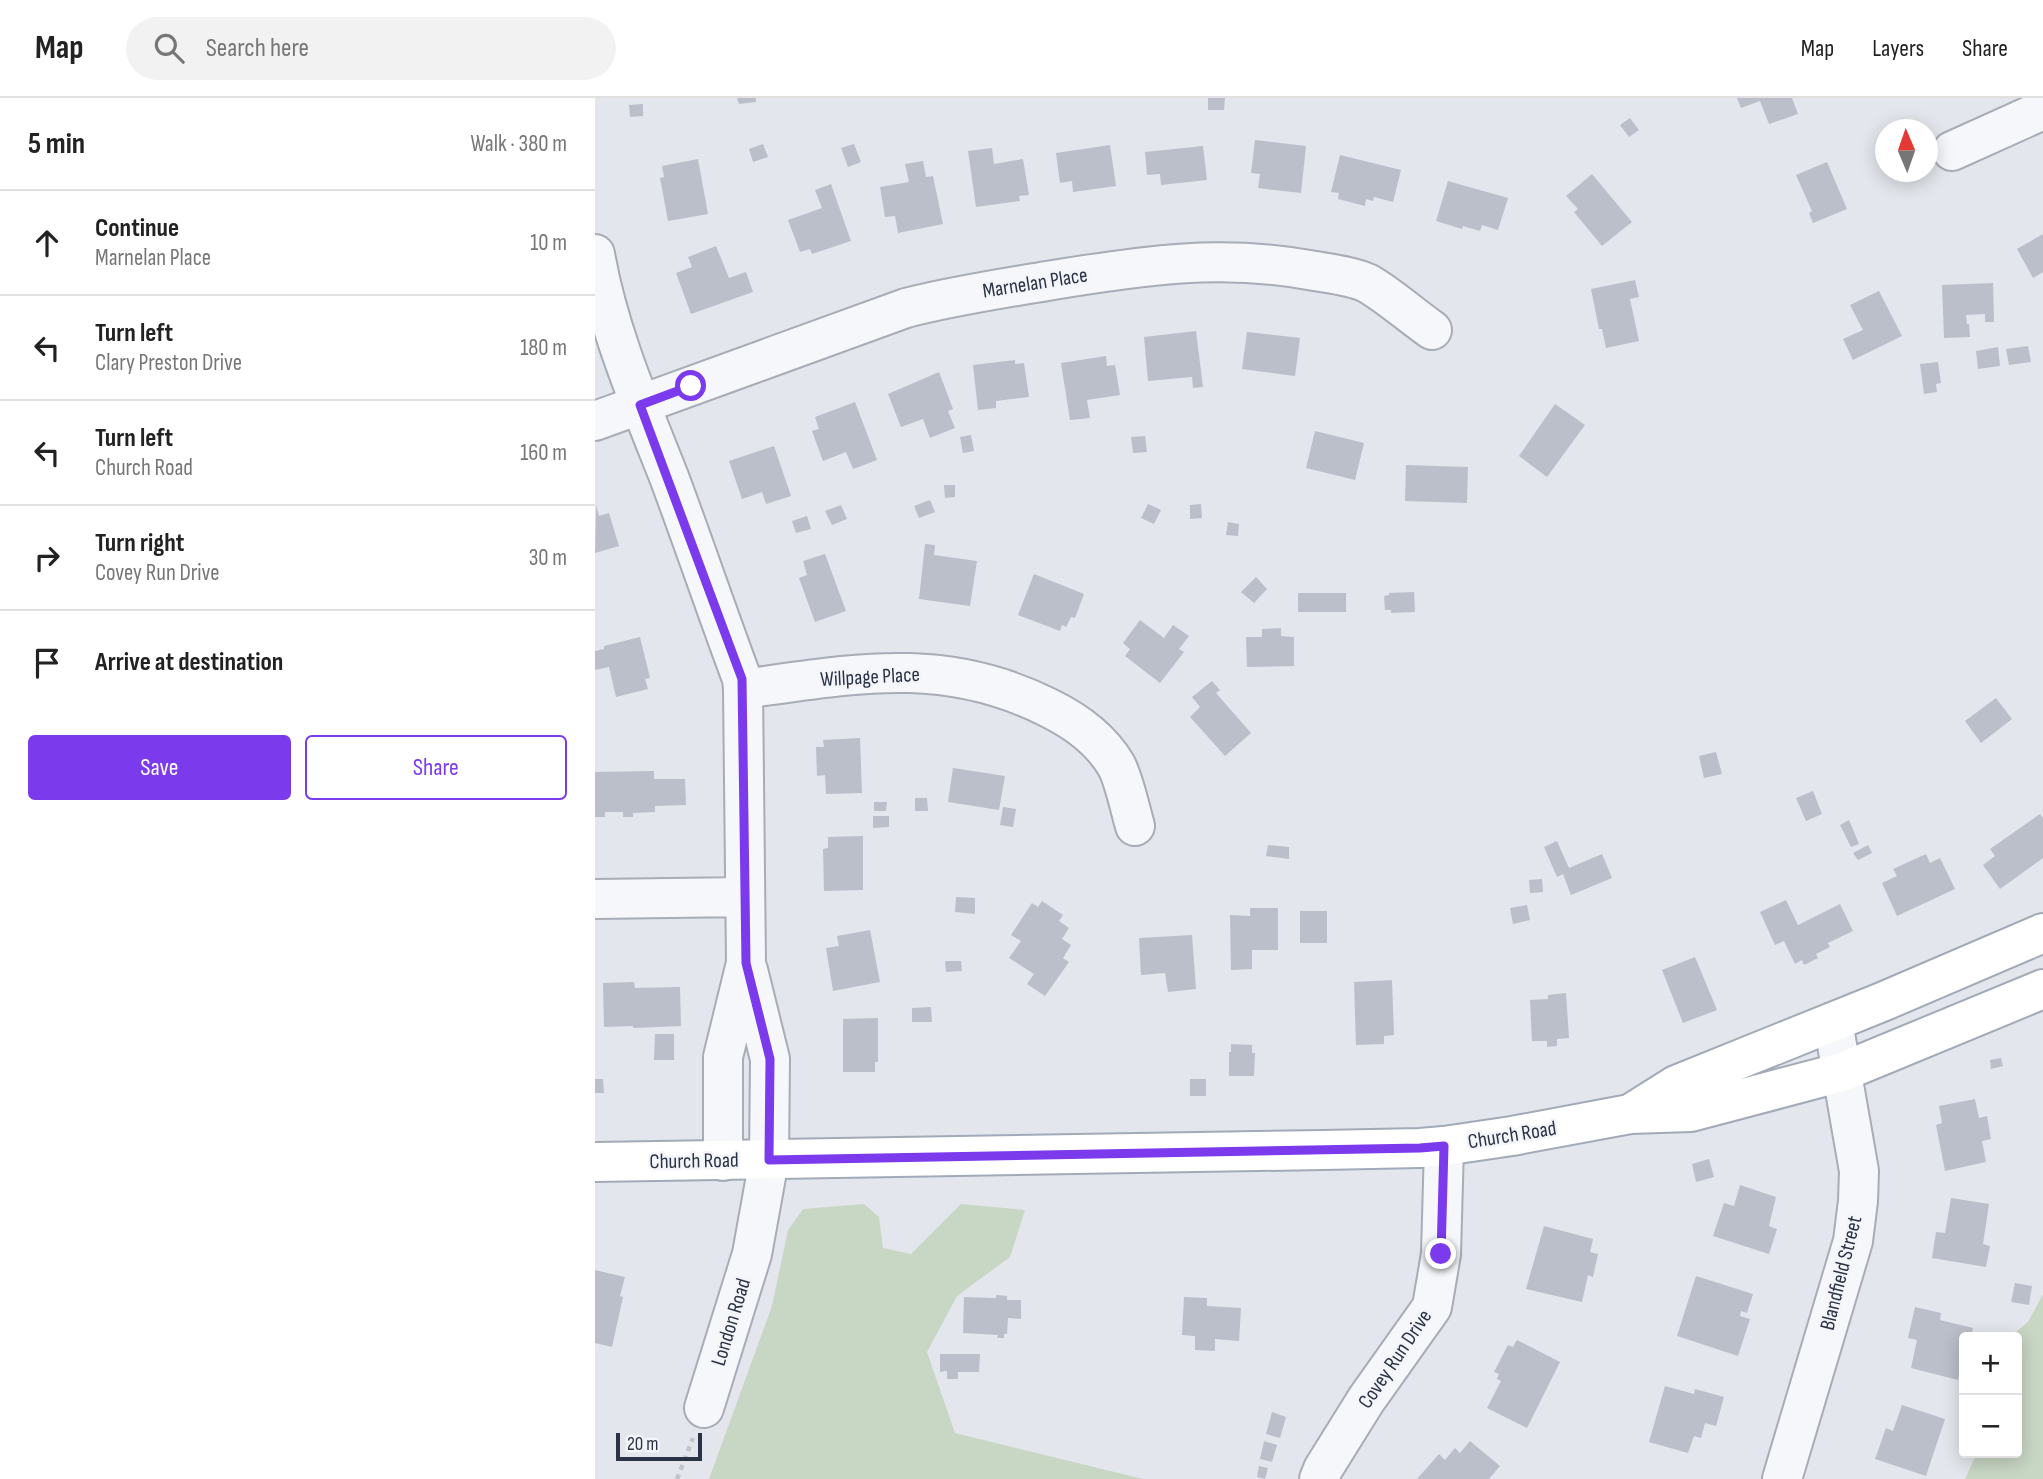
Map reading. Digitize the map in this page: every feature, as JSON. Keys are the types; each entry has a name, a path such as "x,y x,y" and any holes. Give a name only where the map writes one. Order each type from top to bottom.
{"main road":[{"name":"Church Road","path":"1630,1114 1675,1085 2043,933"},
{"name":"Church Road","path":"595,1163 1444,1146 1630,1114 1691,1112 1842,1072 2043,989"}],"street":[{"path":"1952,151 2043,110"},
{"path":"595,254 600,288 640,405 742,679 746,963 723,1057 723,1161"},
{"name":"Marnelan Place","path":"595,421 906,308 945,298 1182,262 1288,265 1338,275 1366,283 1431,330"},
{"name":"Willpage Place","path":"743,689 841,675 891,672 959,677 997,686 1025,696 1064,716 1099,743 1117,766 1135,826"},
{"path":"595,899 745,897"},
{"name":"London Road","path":"704,1408 753,1254 769,1160 770,1059 746,963"},
{"name":"Blandfield Street","path":"1782,1479 1853,1241 1858,1201 1859,1171 1833,1022"},
{"name":"Covey Run Drive","path":"1319,1479 1366,1400 1432,1307 1441,1254 1444,1146"}],"path":[{"path":"677,1479 704,1408"}],"green space":[{"path":"864,1204 879,1217 883,1248 911,1254 961,1204 1025,1210 1010,1257 957,1296 927,1352 955,1433 1143,1479 709,1479 772,1306 788,1230 803,1209"},
{"path":"2043,1294 2043,1479 1965,1479 1975,1458 2022,1458 2022,1332 2016,1332 2028,1322"}],"building":[{"path":"737,98 756,98 756,102 739,104"},
{"path":"1208,98 1225,98 1224,110 1208,110"},
{"path":"1737,98 1792,98 1798,114 1769,124 1760,101 1741,108"},
{"path":"643,104 643,116 630,117 629,105"},
{"path":"1630,118 1639,130 1629,137 1620,125"},
{"path":"1255,140 1306,146 1301,193 1258,188 1260,174 1251,173"},
{"path":"763,144 768,157 753,162 749,149"},
{"path":"854,144 861,162 848,167 841,148"},
{"path":"1110,145 1116,186 1073,192 1072,181 1060,183 1056,153"},
{"path":"1203,146 1207,180 1161,185 1160,174 1147,175 1145,152"},
{"path":"992,148 994,164 1023,159 1029,195 1019,196 1020,201 976,207 968,151"},
{"path":"1340,155 1401,170 1393,202 1374,197 1373,201 1366,199 1365,206 1338,199 1339,193 1331,192"},
{"path":"698,159 708,214 668,221 660,178 664,177 662,166"},
{"path":"923,161 926,177 933,176 943,224 898,233 895,216 885,217 880,187 909,182 905,164"},
{"path":"1827,162 1847,209 1813,223 1809,213 1812,211 1796,175"},
{"path":"1592,174 1632,222 1602,246 1574,212 1578,209 1566,196"},
{"path":"1448,181 1508,198 1498,230 1482,225 1480,231 1463,226 1462,229 1436,221"},
{"path":"831,184 851,241 812,254 810,249 800,252 788,220 822,208 815,190"},
{"path":"2043,234 2043,272 2033,278 2017,249"},
{"path":"716,246 729,278 746,272 753,292 691,314 676,273 692,267 688,257"},
{"path":"1635,280 1639,297 1630,299 1639,341 1606,348 1602,329 1599,329 1591,289"},
{"path":"1993,283 1994,322 1985,322 1985,314 1966,315 1970,337 1944,338 1942,285"},
{"path":"1879,291 1902,336 1853,360 1843,339 1863,330 1850,305"},
{"path":"1196,331 1203,387 1193,388 1192,377 1148,381 1144,337"},
{"path":"1247,332 1300,338 1295,376 1242,369"},
{"path":"2028,346 2031,362 2009,365 2006,349"},
{"path":"1998,347 2000,366 1978,369 1976,351"},
{"path":"1106,356 1107,366 1115,365 1120,395 1087,400 1090,418 1070,420 1061,363"},
{"path":"1015,360 1015,364 1024,363 1029,397 996,401 996,408 978,410 973,365"},
{"path":"1938,362 1941,383 1936,384 1937,392 1924,394 1920,364"},
{"path":"939,372 953,409 948,411 955,428 930,438 923,419 901,427 888,394"},
{"path":"855,402 877,460 853,469 846,452 823,461 812,431 819,429 815,417"},
{"path":"1555,404 1585,425 1547,477 1519,456"},
{"path":"1315,431 1364,443 1355,480 1306,468"},
{"path":"971,435 974,451 963,453 960,437"},
{"path":"1145,436 1147,452 1133,453 1131,437"},
{"path":"774,446 791,496 766,504 762,492 742,499 729,461"},
{"path":"1406,465 1468,467 1467,503 1405,501"},
{"path":"944,485 955,485 955,497 945,498"},
{"path":"930,500 935,512 919,518 914,506"},
{"path":"1148,504 1161,510 1154,524 1141,518"},
{"path":"1201,504 1202,518 1190,519 1190,505"},
{"path":"596,505 599,516 609,513 619,546 595,553"},
{"path":"841,505 847,519 832,525 825,511"},
{"path":"807,516 811,529 796,533 792,521"},
{"path":"1228,522 1239,524 1238,536 1226,535"},
{"path":"925,544 935,545 934,555 977,561 970,606 919,599"},
{"path":"825,554 846,611 815,622 799,578 807,575 803,561"},
{"path":"1034,574 1084,594 1075,618 1071,617 1066,627 1062,625 1060,631 1018,615"},
{"path":"1256,577 1267,589 1254,603 1241,592"},
{"path":"1414,592 1415,612 1391,613 1391,610 1385,610 1384,596 1389,593"},
{"path":"1298,593 1346,593 1346,612 1298,612"},
{"path":"1140,620 1164,638 1173,625 1189,636 1179,649 1184,652 1160,683 1125,656 1130,649 1123,643"},
{"path":"1281,628 1281,636 1294,637 1294,666 1247,667 1246,637 1262,637 1262,629"},
{"path":"640,637 650,678 645,679 648,689 616,697 609,667 595,670 595,651 604,649 604,646"},
{"path":"1212,681 1220,690 1216,693 1251,733 1225,756 1190,717 1200,707 1192,697"},
{"path":"1996,698 2012,719 1981,743 1965,721"},
{"path":"860,738 862,793 826,794 825,775 817,776 816,747 824,747 823,740"},
{"path":"1716,752 1722,774 1704,778 1699,756"},
{"path":"953,768 1005,776 999,810 948,802"},
{"path":"654,771 654,779 685,779 686,805 655,806 655,812 633,813 633,817 623,817 623,812 605,812 605,817 595,817 595,772"},
{"path":"1813,791 1822,814 1806,821 1796,798"},
{"path":"915,798 927,798 928,811 915,811"},
{"path":"874,802 887,802 886,811 874,811"},
{"path":"1003,807 1016,809 1013,827 1000,825"},
{"path":"2040,814 2043,818 2043,858 2000,889 1983,865 1995,856 1990,849"},
{"path":"873,816 889,816 889,827 873,828"},
{"path":"1849,820 1859,844 1851,847 1840,825"},
{"path":"863,836 863,890 824,891 823,849 828,848 828,837"},
{"path":"1557,841 1569,868 1602,854 1612,878 1571,895 1563,874 1557,877 1544,847"},
{"path":"1268,845 1289,847 1289,859 1266,856"},
{"path":"1868,845 1872,853 1858,860 1853,853"},
{"path":"1926,854 1930,863 1940,858 1955,889 1897,916 1882,883 1897,876 1893,869"},
{"path":"1542,879 1543,892 1530,893 1529,880"},
{"path":"956,897 975,898 975,914 955,912"},
{"path":"1786,900 1798,925 1840,904 1853,931 1828,943 1830,947 1816,954 1818,958 1804,965 1802,960 1795,964 1784,941 1775,945 1760,912"},
{"path":"1042,901 1063,915 1059,921 1069,928 1062,939 1071,945 1063,958 1069,962 1045,996 1027,984 1034,974 1009,958 1021,941 1011,935 1032,903 1038,907"},
{"path":"1527,905 1530,920 1513,924 1510,908"},
{"path":"1250,908 1278,908 1278,950 1252,950 1252,969 1231,970 1230,915 1250,916"},
{"path":"1300,911 1327,911 1327,943 1300,943"},
{"path":"870,930 880,982 833,991 826,948 839,946 837,936"},
{"path":"1192,935 1196,989 1168,992 1165,973 1141,975 1139,938"},
{"path":"1695,957 1717,1010 1683,1023 1662,970"},
{"path":"945,961 961,961 962,971 946,972"},
{"path":"1392,980 1394,1035 1384,1036 1384,1044 1356,1045 1354,982"},
{"path":"634,982 635,988 680,987 681,1026 604,1027 603,983"},
{"path":"1566,993 1569,1038 1557,1039 1557,1046 1547,1047 1547,1041 1532,1041 1530,1000 1548,999 1548,995"},
{"path":"931,1007 932,1022 912,1022 912,1008"},
{"path":"878,1018 878,1062 875,1062 875,1072 843,1072 843,1019"},
{"path":"655,1034 674,1034 674,1060 654,1060"},
{"path":"1231,1044 1252,1045 1252,1053 1255,1053 1254,1076 1229,1076"},
{"path":"2001,1058 2003,1066 1991,1069 1990,1060"},
{"path":"595,1079 603,1079 604,1093 595,1093"},
{"path":"1190,1079 1206,1079 1206,1096 1190,1096"},
{"path":"1975,1099 1979,1118 1987,1116 1991,1139 1982,1141 1986,1162 1945,1171 1936,1125 1942,1123 1939,1106"},
{"path":"1709,1159 1714,1177 1696,1182 1692,1164"},
{"path":"1740,1185 1776,1197 1769,1226 1777,1229 1769,1254 1713,1236 1724,1203 1734,1206"},
{"path":"1951,1198 1989,1204 1983,1244 1990,1246 1986,1267 1932,1258 1936,1232 1945,1233"},
{"path":"1544,1226 1593,1239 1590,1252 1598,1254 1593,1277 1588,1275 1582,1302 1526,1289"},
{"path":"595,1270 625,1277 612,1347 595,1343"},
{"path":"1696,1276 1753,1294 1747,1313 1741,1311 1740,1316 1750,1319 1738,1356 1677,1336"},
{"path":"2015,1283 2032,1286 2029,1305 2011,1302"},
{"path":"996,1295 1007,1296 1007,1300 1021,1300 1021,1319 1008,1318 1007,1334 1004,1334 1004,1338 997,1338 998,1335 963,1333 964,1297 996,1298"},
{"path":"1184,1297 1207,1298 1207,1306 1241,1308 1239,1341 1215,1339 1215,1351 1195,1350 1195,1336 1182,1335"},
{"path":"1915,1307 1941,1313 1940,1320 1973,1328 1972,1332 1959,1332 1958,1380 1911,1368 1917,1340 1908,1338"},
{"path":"1517,1340 1560,1362 1527,1428 1487,1408 1501,1381 1497,1379 1499,1374 1494,1372 1508,1345 1513,1347"},
{"path":"940,1354 980,1354 979,1372 958,1372 958,1379 947,1379 947,1371 940,1372"},
{"path":"1665,1386 1694,1394 1695,1389 1724,1397 1716,1426 1705,1423 1701,1438 1694,1436 1688,1453 1649,1442"},
{"path":"1902,1405 1945,1419 1926,1476 1875,1459 1886,1428 1893,1431"},
{"path":"1272,1412 1286,1417 1280,1438 1266,1434"},
{"path":"1264,1441 1277,1445 1272,1462 1260,1459"},
{"path":"1470,1441 1500,1466 1489,1479 1417,1479 1439,1454 1445,1460 1455,1448 1460,1453"},
{"path":"1259,1466 1268,1468 1265,1479 1257,1477"}],"route":[{"path":"691,386 640,405 742,679 746,963 770,1059 769,1160 1444,1146 1441,1254"}]}
